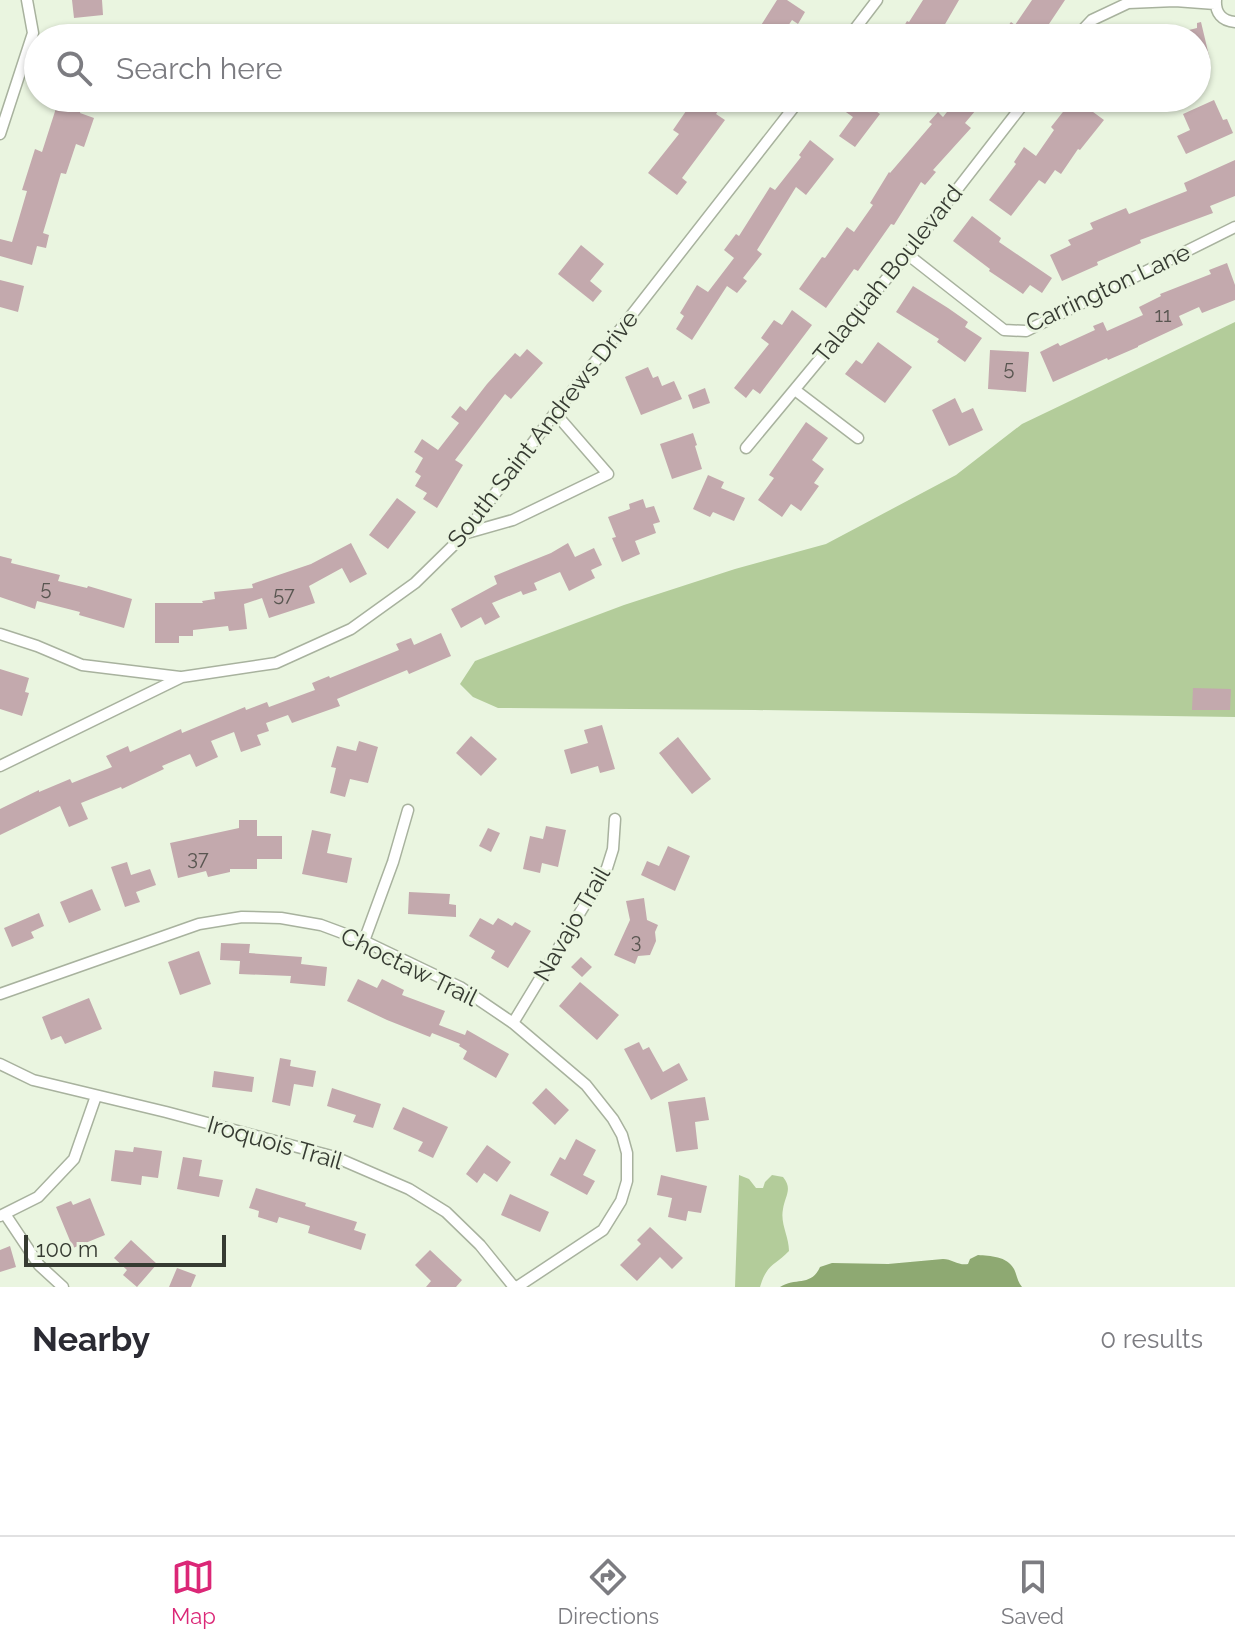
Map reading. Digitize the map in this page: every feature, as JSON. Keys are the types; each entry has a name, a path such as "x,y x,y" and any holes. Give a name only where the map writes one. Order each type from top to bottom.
{"street":[{"path":"27,0 31,24"},
{"path":"859,24 877,0"},
{"path":"1088,24 1128,3 1175,1 1215,2 1224,20 1235,22"},
{"path":"0,134 24,61"},
{"name":"South Saint Andrews Drive","path":"0,766 182,677 276,663 351,629 415,583 465,534 555,413 790,112"},
{"name":"Talaquah Boulevard","path":"746,448 907,254 1017,112"},
{"name":"Carrington Lane","path":"907,254 1004,330 1026,331 1235,227"},
{"path":"795,390 858,438"},
{"path":"465,534 513,520 608,474 555,413"},
{"path":"0,634 82,665 182,677"},
{"path":"364,941 408,810"},
{"name":"Navajo Trail","path":"513,1023 607,868 613,849 615,819"},
{"name":"Choctaw Trail","path":"0,994 199,924 242,917 281,918 321,925 364,941 460,987 513,1023 586,1085 613,1119 627,1153 627,1181 621,1201 603,1230 516,1287"},
{"name":"Iroquois Trail","path":"0,1064 33,1080 335,1157 409,1189 446,1212 516,1287"},
{"path":"63,1287 39,1265 2,1215 38,1197 74,1159 96,1096"}],"shaded area":[{"path":"1235,322 1235,717 498,708 473,697 460,684 475,661 624,605 826,544 956,475 1022,424"},
{"path":"739,1175 749,1179 756,1188 763,1188 772,1175 783,1177 788,1185 782,1214 789,1251 769,1269 760,1287 735,1287"},
{"path":"978,1255 1007,1261 1022,1287 780,1287 808,1279 820,1267 832,1263 888,1264 943,1259 968,1264"}],"building":[{"path":"72,0 102,0 103,15 74,18"},
{"path":"777,0 787,0 805,12 798,24 792,20 789,24 762,24"},
{"path":"923,0 959,0 945,24 905,24"},
{"path":"1032,0 1065,0 1049,24 1016,24"},
{"path":"1214,100 1233,133 1186,154 1177,136 1190,130 1183,114 1211,112 1211,101"},
{"path":"55,112 80,112 94,118 84,147 76,144 66,174 61,173 43,233 49,235 46,248 37,246 32,265 0,256 0,239 12,242 27,191 22,190 35,149 42,152"},
{"path":"685,112 717,112 725,120 682,178 687,182 677,195 648,173 679,134 673,130"},
{"path":"846,112 880,114 855,147 839,136 853,117"},
{"path":"938,112 943,117 947,112 974,112 965,123 971,128 933,170 936,172 925,185 921,182 894,225 891,224 858,271 854,269 826,308 799,289 847,227 854,232 873,205 870,203 889,172 932,124 929,122"},
{"path":"1063,112 1093,112 1104,120 1061,174 1055,170 1045,184 1039,180 1011,216 989,200 1016,164 1014,162 1024,147 1036,156 1054,130 1051,127"},
{"path":"810,140 834,159 806,195 796,187 757,250 762,254 743,278 747,281 737,293 727,286 692,340 676,329 684,316 680,313 697,285 708,292 734,258 724,250 736,234 739,236 770,187 775,190 801,157 799,155"},
{"path":"1235,160 1235,196 1210,206 1213,213 1140,240 1141,243 1062,281 1050,255 1071,245 1068,240 1093,229 1090,223 1126,208 1129,214 1187,191 1184,183"},
{"path":"972,216 1001,238 999,242 1052,278 1042,293 1030,285 1023,294 953,241"},
{"path":"581,245 604,264 590,281 602,291 593,302 558,274"},
{"path":"1227,263 1235,285 1235,300 1202,313 1199,307 1179,316 1183,325 1053,382 1040,352 1095,330 1093,326 1103,322 1107,331 1143,315 1139,307 1160,294 1211,274 1209,270"},
{"path":"0,280 24,286 18,312 0,307"},
{"path":"913,286 968,322 965,327 982,338 965,362 937,342 939,339 896,312"},
{"path":"792,310 812,325 760,394 753,389 746,398 734,388 769,344 761,338 774,320 782,325"},
{"path":"878,342 912,367 885,403 845,374 856,360 862,364"},
{"path":"527,349 543,363 511,399 505,394 455,460 463,465 437,508 423,499 427,493 415,486 421,476 415,472 423,458 414,452 422,439 438,450 459,423 451,417 460,406 466,411 515,353 520,357"},
{"path":"990,350 1029,352 1026,392 988,389"},
{"path":"648,367 653,378 658,376 662,386 674,381 682,399 641,415 625,377"},
{"path":"705,388 710,403 693,409 688,395"},
{"path":"955,398 962,413 973,408 983,430 949,446 932,410"},
{"path":"806,422 828,438 812,460 824,469 814,483 819,486 801,511 791,504 782,517 758,500 774,478 769,475"},
{"path":"693,433 702,469 672,479 660,444"},
{"path":"708,475 724,482 721,488 745,498 734,521 713,512 710,517 693,509"},
{"path":"397,498 416,512 388,549 369,535"},
{"path":"643,499 646,508 654,506 660,522 653,524 656,533 635,541 640,554 622,562 612,538 616,537 608,517 630,509 629,504"},
{"path":"351,543 367,574 350,583 342,568 309,586 315,603 269,618 262,598 244,604 247,629 229,631 228,626 193,630 193,636 179,636 179,643 155,643 155,603 203,603 215,599 214,592 253,588 252,584 311,564"},
{"path":"568,543 575,557 594,548 602,565 591,570 595,578 569,591 560,572 534,583 537,590 523,595 521,591 492,603 500,617 485,625 481,617 461,628 451,609 497,584 494,576"},
{"path":"0,556 12,559 11,563 60,575 58,581 132,599 124,628 37,601 35,609 0,597"},
{"path":"441,633 451,656 409,674 407,670 337,699 340,706 292,723 288,715 266,723 269,731 257,735 261,745 241,752 234,732 211,741 218,757 196,767 190,754 122,789 81,803 88,819 69,827 60,806 0,835 0,809 39,790 70,779 72,783 112,767 106,756 128,746 130,752 181,729 182,733 245,707 246,710 267,702 269,707 315,690 312,683 399,650 396,644 411,638 414,645"},
{"path":"0,669 29,678 25,692 29,693 22,716 0,709"},
{"path":"1193,688 1231,689 1230,710 1192,710"},
{"path":"602,725 615,769 600,773 598,766 571,774 564,750 588,743 584,730"},
{"path":"471,736 497,759 481,776 456,753"},
{"path":"678,737 711,779 692,794 659,753"},
{"path":"359,741 378,747 368,783 350,779 345,797 330,793 336,768 331,767 337,746 356,751"},
{"path":"239,820 257,820 257,836 282,836 282,859 257,859 257,869 230,869 230,872 208,877 206,871 178,878 170,843 239,828"},
{"path":"546,826 566,830 558,867 542,863 540,873 523,869 530,836 543,839"},
{"path":"488,828 500,833 491,852 479,846"},
{"path":"312,830 331,834 327,853 352,858 347,883 302,874"},
{"path":"668,846 690,856 675,891 641,875 647,861 659,866"},
{"path":"127,862 131,875 150,869 156,885 136,892 140,902 125,907 111,867"},
{"path":"92,889 101,910 69,923 60,902"},
{"path":"409,892 450,894 449,904 456,905 456,917 408,914"},
{"path":"644,898 647,920 658,925 656,941 650,955 638,956 635,964 614,955 630,920 626,901"},
{"path":"39,913 44,926 31,932 34,938 12,947 4,928"},
{"path":"480,918 493,925 498,918 512,926 515,922 531,931 508,968 491,958 495,951 469,936"},
{"path":"221,943 250,944 249,953 302,957 301,964 327,967 325,986 290,983 291,976 239,974 240,961 220,960"},
{"path":"199,951 211,984 180,995 168,962"},
{"path":"581,957 592,967 582,977 571,967"},
{"path":"358,979 377,988 382,979 404,990 402,995 445,1011 439,1025 465,1035 467,1030 509,1054 496,1078 463,1059 467,1051 460,1044 432,1033 430,1037 347,1001"},
{"path":"580,982 619,1015 597,1040 559,1006"},
{"path":"89,998 102,1029 65,1044 61,1036 51,1040 42,1017"},
{"path":"639,1042 643,1050 649,1047 663,1072 679,1063 688,1080 651,1100 624,1049"},
{"path":"280,1058 291,1060 290,1066 316,1071 313,1087 294,1084 290,1106 272,1102"},
{"path":"214,1071 254,1077 252,1092 212,1087"},
{"path":"332,1088 381,1104 373,1128 353,1122 356,1115 327,1106"},
{"path":"546,1088 569,1110 555,1125 532,1103"},
{"path":"705,1097 709,1120 695,1122 698,1149 676,1152 668,1102"},
{"path":"403,1107 448,1127 433,1158 418,1151 423,1142 393,1129"},
{"path":"576,1139 596,1150 583,1175 595,1181 587,1195 550,1175 560,1157 565,1160"},
{"path":"487,1145 511,1162 497,1182 484,1173 477,1183 466,1174"},
{"path":"134,1147 162,1151 158,1178 142,1176 141,1185 111,1181 115,1150 133,1152"},
{"path":"183,1157 202,1160 199,1176 223,1180 219,1197 177,1189"},
{"path":"661,1175 707,1186 701,1213 688,1211 686,1221 668,1217 672,1198 657,1195"},
{"path":"256,1188 357,1222 354,1230 366,1234 361,1250 308,1233 310,1226 279,1217 277,1223 258,1217 259,1211 249,1208"},
{"path":"510,1194 549,1212 540,1232 501,1215"},
{"path":"90,1198 105,1235 73,1248 56,1207 71,1201 73,1205"},
{"path":"650,1227 683,1258 672,1269 660,1257 637,1281 620,1265 641,1244 637,1240"},
{"path":"131,1240 157,1264 137,1287 123,1275 127,1270 114,1258"},
{"path":"10,1246 16,1267 0,1272 0,1250"},
{"path":"430,1250 462,1280 456,1287 426,1287 431,1281 415,1265"},
{"path":"177,1268 196,1275 191,1287 169,1287"}]}
